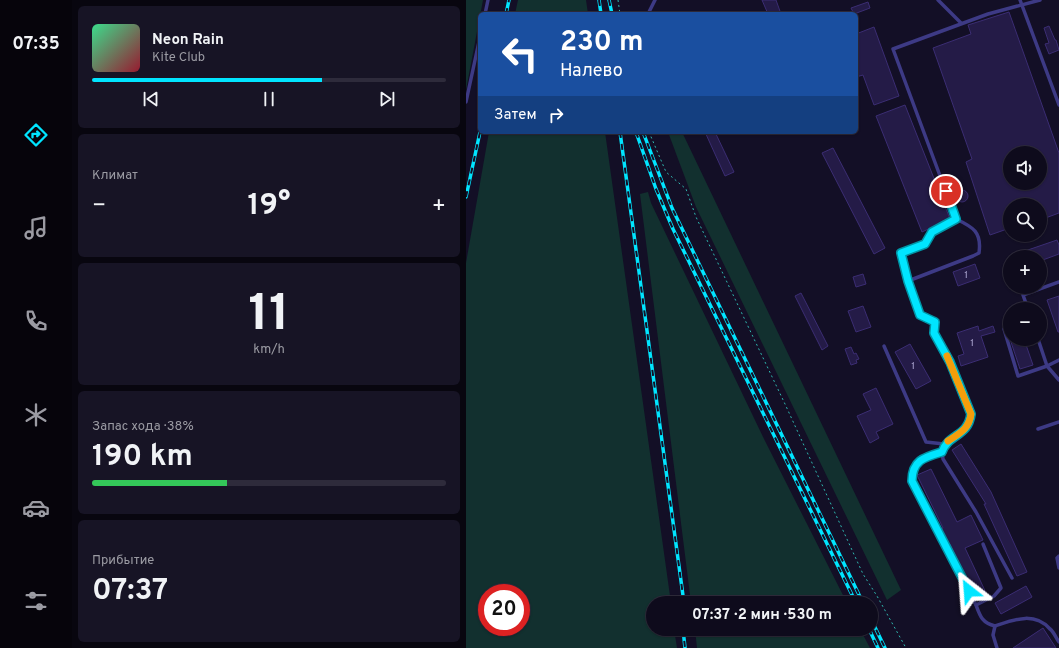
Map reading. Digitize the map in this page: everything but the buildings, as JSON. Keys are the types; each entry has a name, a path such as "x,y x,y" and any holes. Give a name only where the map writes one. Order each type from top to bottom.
{"lane":[{"path":"485,12 488,0"},
{"path":"649,12 655,0"},
{"path":"938,0 961,23"},
{"path":"1020,0 1059,105"},
{"path":"908,281 973,256 978,253 980,243 976,230 970,225 956,219 893,49 988,14 1040,0"},
{"path":"466,102 478,46"},
{"path":"956,219 932,232 925,244 901,253 908,281 920,315 935,322 934,333 950,362 971,414 970,423 964,430 944,444 942,452 943,459 976,512 1012,578"},
{"path":"1026,302 1023,295 1059,282"},
{"path":"884,346 926,442 944,444"},
{"path":"1009,346 1018,376 1047,366 1059,360"},
{"path":"1040,346 1047,366 1059,380"},
{"path":"1038,429 1059,422"},
{"path":"942,452 926,456 918,462 912,474 912,481 976,604 980,618 987,624 995,626 1018,618 1033,619 1050,628 1059,642"},
{"path":"976,604 994,596 1000,588 983,544"},
{"path":"1059,556 1059,568"},
{"path":"995,626 993,635 997,648"}],"path":[{"path":"618,0 620,12"},
{"path":"650,134 666,172 686,189 696,217 785,404 863,574 906,648"}],"green space":[{"path":"466,0 483,0 481,12 478,12 478,26 466,90"},
{"path":"518,0 586,0 588,12 515,12"},
{"path":"489,134 605,134 670,596 646,596 646,636 675,636 677,648 466,648 466,263"},
{"path":"669,134 683,134 901,590 887,600 696,207"},
{"path":"648,192 651,203 765,441 843,596 690,596 640,194"},
{"path":"696,636 864,636 870,648 697,648"}],"railway":[{"path":"506,12 509,0"},
{"path":"599,0 601,12"},
{"path":"609,0 612,12"},
{"path":"466,197 480,134"},
{"path":"620,134 683,596"},
{"path":"637,134 656,189 673,229 853,596"},
{"path":"644,134 672,208 860,596"},
{"path":"878,634 885,648"},
{"path":"684,636 685,648"},
{"path":"872,636 878,648"}],"slow traffic":[{"path":"947,356 971,414 970,423 958,435 948,441"}],"route":[{"path":"946,191 956,219 932,232 925,244 901,253 908,281 920,315 935,322 934,333 950,362 971,414 970,423 958,435 944,444 942,452 926,456 918,462 912,474 912,481 969,591"}]}
